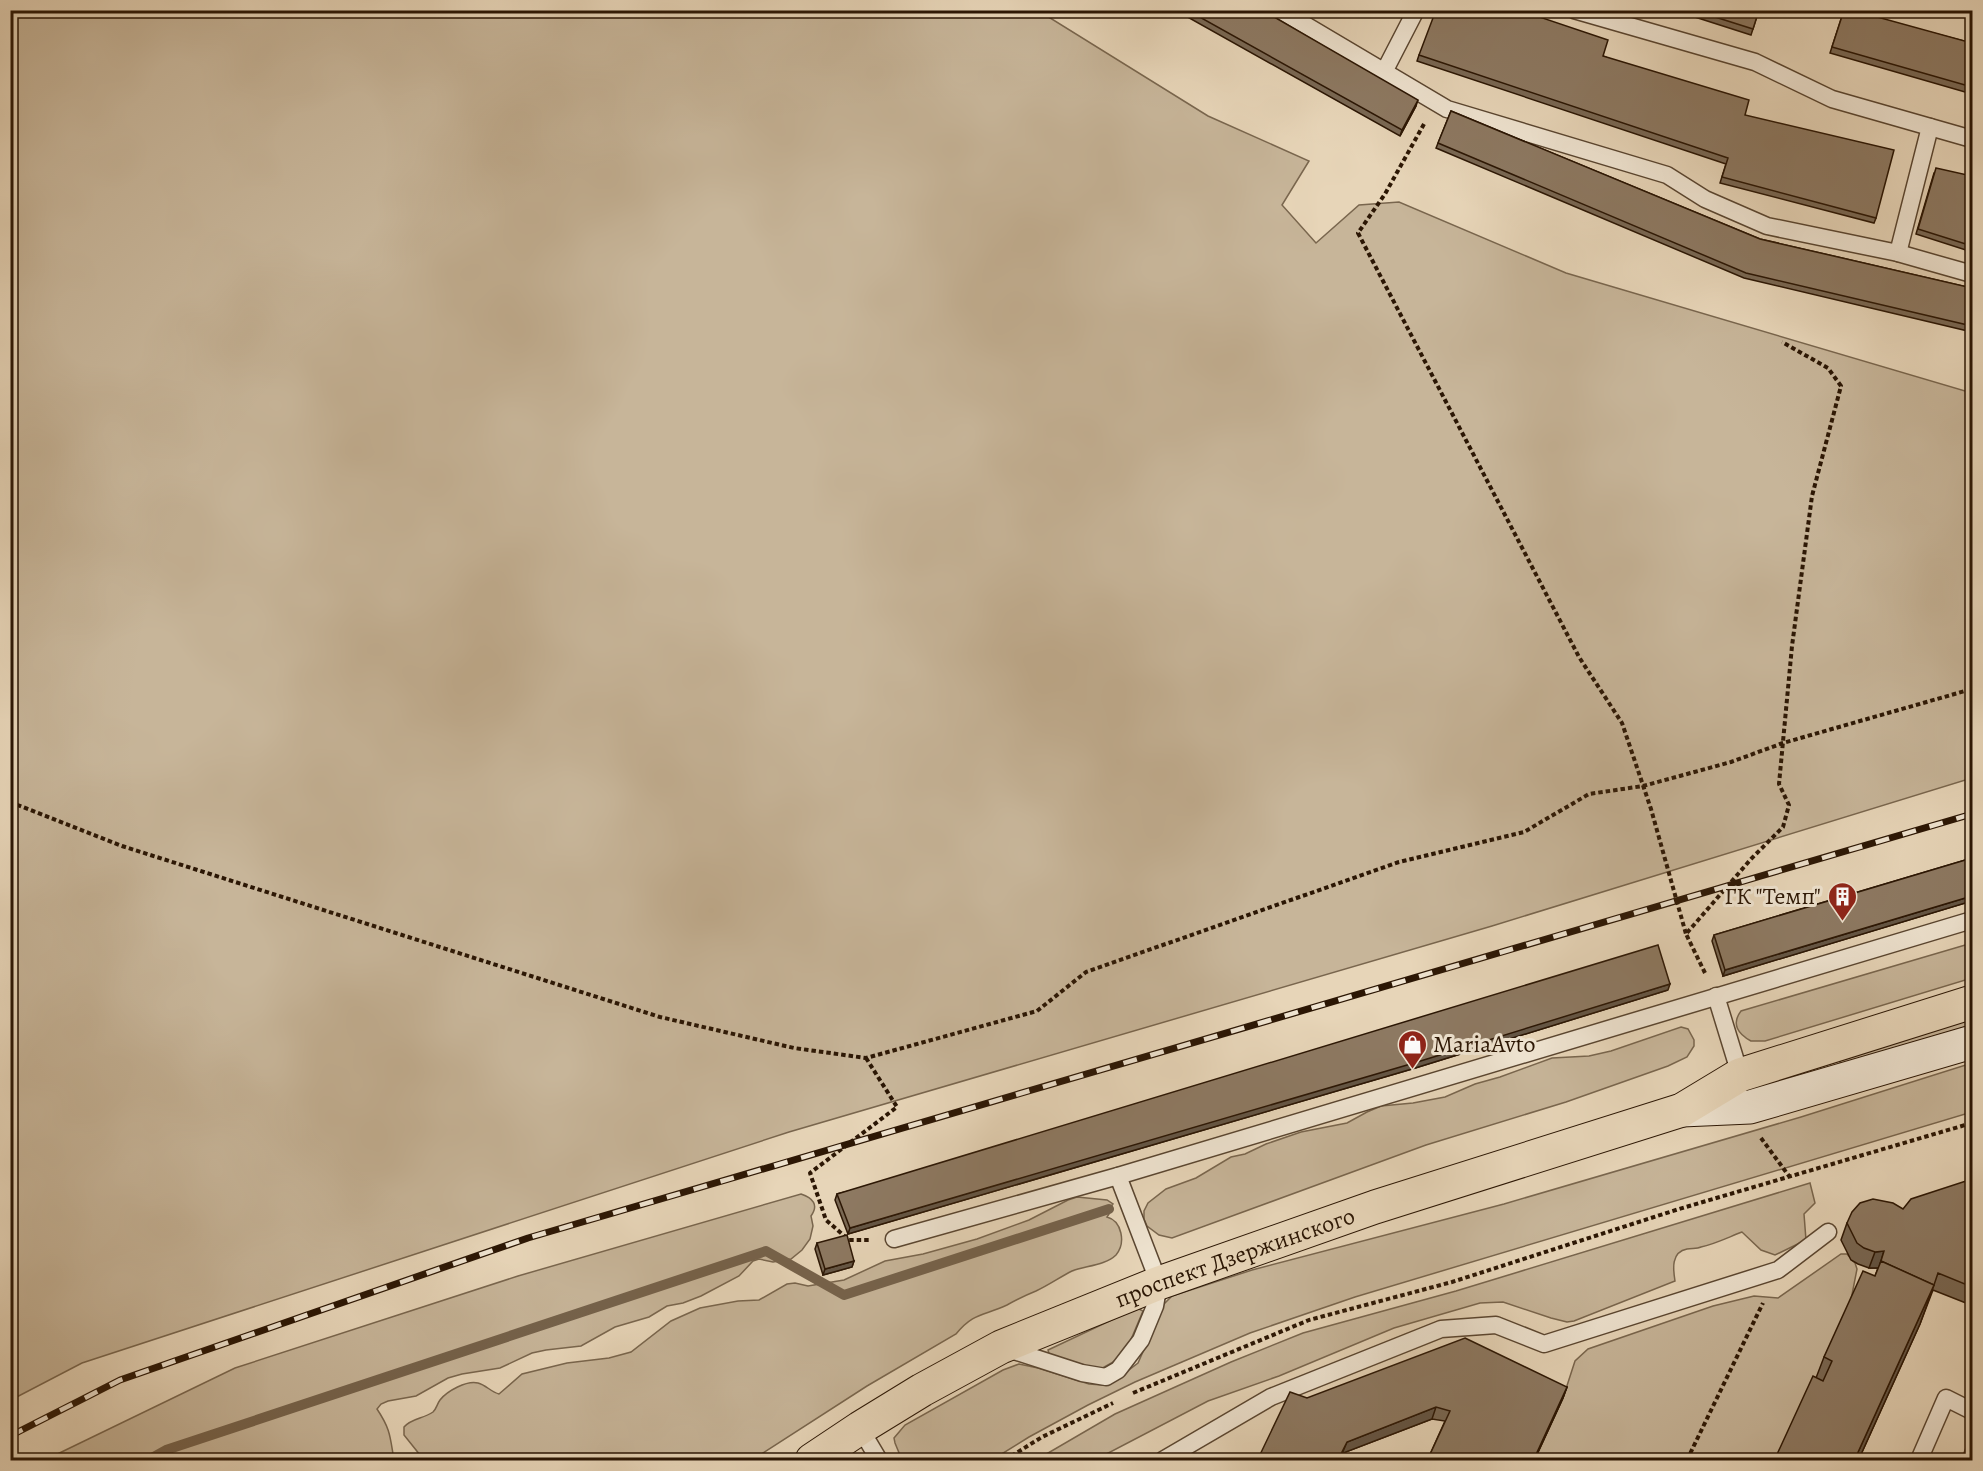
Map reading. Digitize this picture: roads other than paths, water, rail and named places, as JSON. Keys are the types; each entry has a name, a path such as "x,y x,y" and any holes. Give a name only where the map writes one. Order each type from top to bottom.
{"main road":[{"name":"проспект Дзержинского","path":"812,1461 922,1390 1001,1347 1159,1283 1375,1207 1682,1110 1740,1075 1972,1002"},
{"name":"проспект Дзержинского","path":"1682,1110 1753,1120 1972,1042"}],"lane":[{"path":"1280,10 1447,109 1667,175 1705,199 1767,226 1898,253 1972,274"},
{"path":"1384,72 1416,10"},
{"path":"1574,10 1755,62 1832,99 1972,139"},
{"path":"1898,253 1930,127"},
{"path":"894,1239 1118,1176 1972,920"},
{"path":"1716,996 1753,1120"},
{"path":"1001,1347 1082,1373 1106,1377 1118,1370 1141,1340 1155,1306 1159,1283 1118,1176"},
{"path":"1163,1461 1270,1397 1441,1329 1496,1325 1544,1344 1778,1270 1828,1232"},
{"path":"1919,1461 1946,1398 1972,1411"},
{"path":"860,1428 879,1461"}],"waterway":[{"path":"148,1460 166,1450 766,1251 844,1295 1109,1209"}],"railway":[{"path":"10,1436 120,1380 528,1238 1972,814"}],"place":[{"name":"ГК \"Темп\"","path":"1842,922"},
{"name":"MariaAvto","path":"1412,1070"}]}
